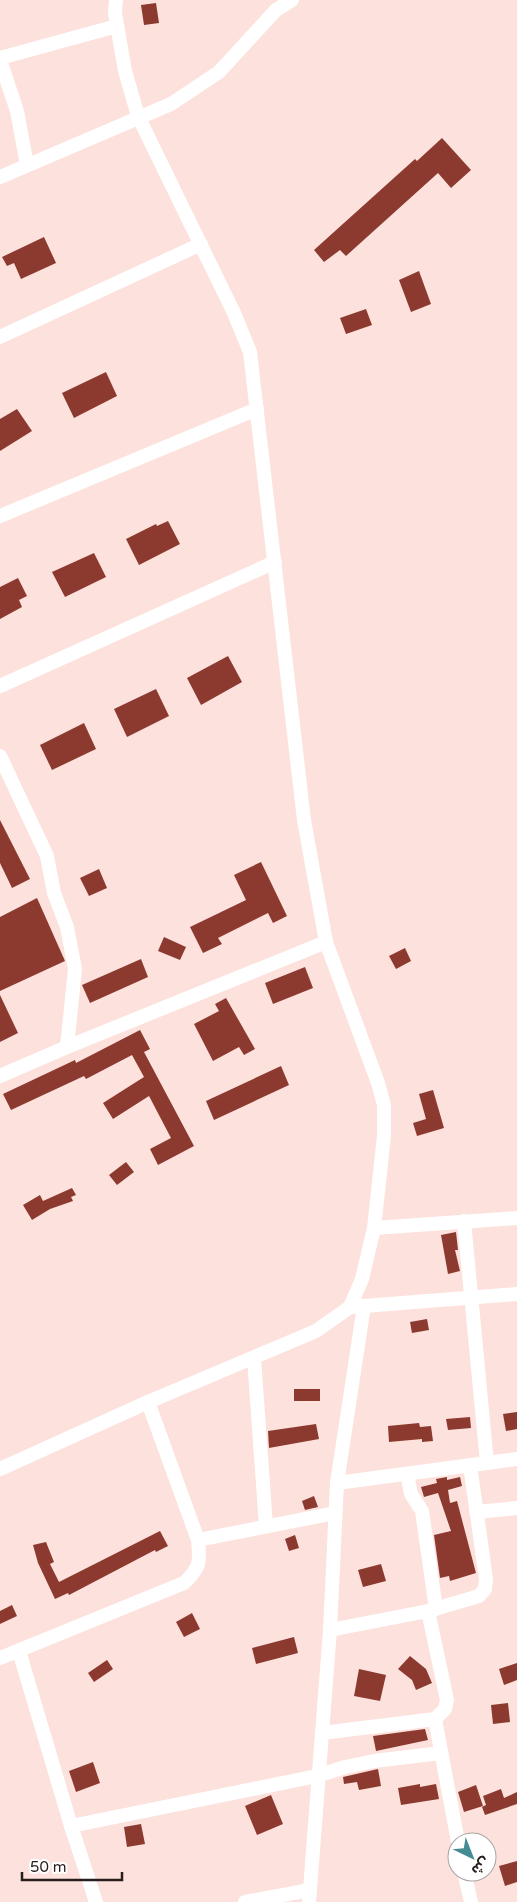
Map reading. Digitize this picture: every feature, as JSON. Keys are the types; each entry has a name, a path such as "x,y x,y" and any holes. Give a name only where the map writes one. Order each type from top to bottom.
{"street":[{"path":"116,0 117,26 125,71 138,116 234,313 250,352 304,820 326,942 378,1083 384,1105 384,1136 374,1228 362,1279 350,1307"},
{"path":"0,177 138,116 171,104 220,72 245,41 276,10 292,0"},
{"path":"27,165 17,111 0,59 117,26"},
{"path":"0,337 201,244"},
{"path":"0,516 257,409"},
{"path":"0,686 275,562"},
{"path":"0,756 47,856 54,893 67,927 75,968 66,1047"},
{"path":"0,1076 66,1047 326,942"},
{"path":"374,1228 517,1218"},
{"path":"464,1221 487,1463"},
{"path":"0,1469 148,1402 316,1331 350,1307 470,1296 517,1294"},
{"path":"245,1902 310,1896 317,1776 330,1630 337,1483 364,1306"},
{"path":"254,1358 266,1526"},
{"path":"0,1658 184,1583 197,1571 200,1558 198,1540 148,1402"},
{"path":"337,1483 517,1459"},
{"path":"330,1630 432,1610 479,1596 484,1589 486,1579 470,1465"},
{"path":"322,1733 435,1719 445,1709 447,1700 432,1610 422,1511 411,1494 407,1474"},
{"path":"476,1512 517,1508"},
{"path":"198,1540 335,1513"},
{"path":"19,1651 71,1826 96,1902"},
{"path":"435,1719 456,1832"},
{"path":"71,1826 317,1776 355,1765 441,1753"},
{"path":"466,1882 471,1902"}],"building":[{"path":"156,3 159,23 144,25 141,5"},
{"path":"442,138 471,170 451,188 438,173 346,256 340,250 324,262 314,250 415,159 417,161"},
{"path":"44,237 56,263 21,279 14,263 7,266 2,257"},
{"path":"419,271 431,304 411,312 399,280"},
{"path":"366,309 372,325 346,334 340,318"},
{"path":"106,372 117,396 74,418 62,393"},
{"path":"17,409 32,431 0,451 0,419"},
{"path":"168,521 180,544 139,565 126,539 156,524 157,526"},
{"path":"94,553 106,577 65,597 52,572"},
{"path":"18,578 27,596 19,600 22,607 0,619 0,587"},
{"path":"228,656 242,682 201,705 187,678"},
{"path":"156,689 169,716 127,737 114,709"},
{"path":"84,723 96,749 52,770 40,745"},
{"path":"0,820 30,879 12,888 0,863"},
{"path":"261,862 287,916 273,923 268,913 218,938 222,944 203,953 190,927 246,900 234,875"},
{"path":"99,869 107,888 89,896 80,878"},
{"path":"37,898 65,961 0,991 0,917"},
{"path":"164,937 186,947 180,960 158,951"},
{"path":"405,948 411,961 396,969 389,956"},
{"path":"141,959 148,977 90,1003 82,985"},
{"path":"305,967 313,988 273,1004 265,983"},
{"path":"0,995 18,1033 0,1042"},
{"path":"226,998 255,1049 244,1055 239,1047 213,1061 194,1024 219,1011 215,1004"},
{"path":"140,1030 150,1049 144,1052 194,1146 158,1165 150,1149 171,1138 149,1096 113,1119 103,1103 144,1077 132,1055 86,1079 84,1076 11,1110 3,1094 75,1060 76,1063"},
{"path":"281,1066 289,1085 214,1120 206,1101"},
{"path":"433,1090 444,1128 417,1136 413,1123 426,1119 419,1094"},
{"path":"126,1162 134,1172 117,1185 109,1175"},
{"path":"72,1188 76,1195 71,1197 73,1201 50,1209 32,1220 23,1205 40,1195 43,1201"},
{"path":"456,1232 458,1250 455,1250 460,1271 448,1274 441,1235"},
{"path":"427,1319 429,1330 412,1333 410,1322"},
{"path":"294,1389 320,1389 320,1401 294,1401"},
{"path":"517,1412 517,1429 506,1431 503,1414"},
{"path":"470,1417 471,1428 448,1430 446,1419"},
{"path":"419,1423 420,1427 431,1426 433,1441 422,1442 422,1439 389,1442 388,1426"},
{"path":"316,1424 319,1439 269,1448 268,1431"},
{"path":"447,1477 447,1480 460,1477 462,1486 448,1490 450,1503 457,1501 476,1573 450,1581 449,1576 440,1578 434,1535 451,1531 438,1493 424,1497 421,1487 437,1483 436,1479"},
{"path":"314,1496 318,1507 305,1510 302,1501"},
{"path":"160,1531 168,1546 156,1552 155,1550 69,1595 68,1593 55,1599 38,1563 33,1545 46,1542 54,1562 50,1564 59,1582"},
{"path":"295,1535 299,1548 289,1551 285,1539"},
{"path":"381,1564 386,1581 363,1587 358,1570"},
{"path":"12,1605 17,1616 0,1624 0,1611"},
{"path":"192,1613 200,1629 184,1637 176,1622"},
{"path":"294,1637 298,1653 256,1664 252,1648"},
{"path":"410,1656 426,1669 432,1683 416,1690 412,1680 398,1669"},
{"path":"107,1660 113,1669 94,1682 88,1673"},
{"path":"517,1663 517,1680 504,1685 499,1669"},
{"path":"359,1669 386,1675 380,1701 354,1696"},
{"path":"508,1703 510,1722 493,1724 491,1705"},
{"path":"425,1729 428,1740 376,1751 373,1736"},
{"path":"93,1762 100,1783 76,1792 69,1771"},
{"path":"378,1769 381,1786 359,1790 357,1782 344,1784 343,1777"},
{"path":"420,1784 420,1787 436,1784 439,1799 401,1805 398,1788"},
{"path":"476,1785 483,1806 464,1812 458,1792"},
{"path":"501,1789 504,1798 517,1792 517,1804 485,1815 482,1807 486,1805 483,1796"},
{"path":"271,1795 283,1824 257,1835 245,1806"},
{"path":"141,1824 145,1844 127,1847 124,1827"},
{"path":"517,1861 517,1882 505,1886 499,1866"}]}
